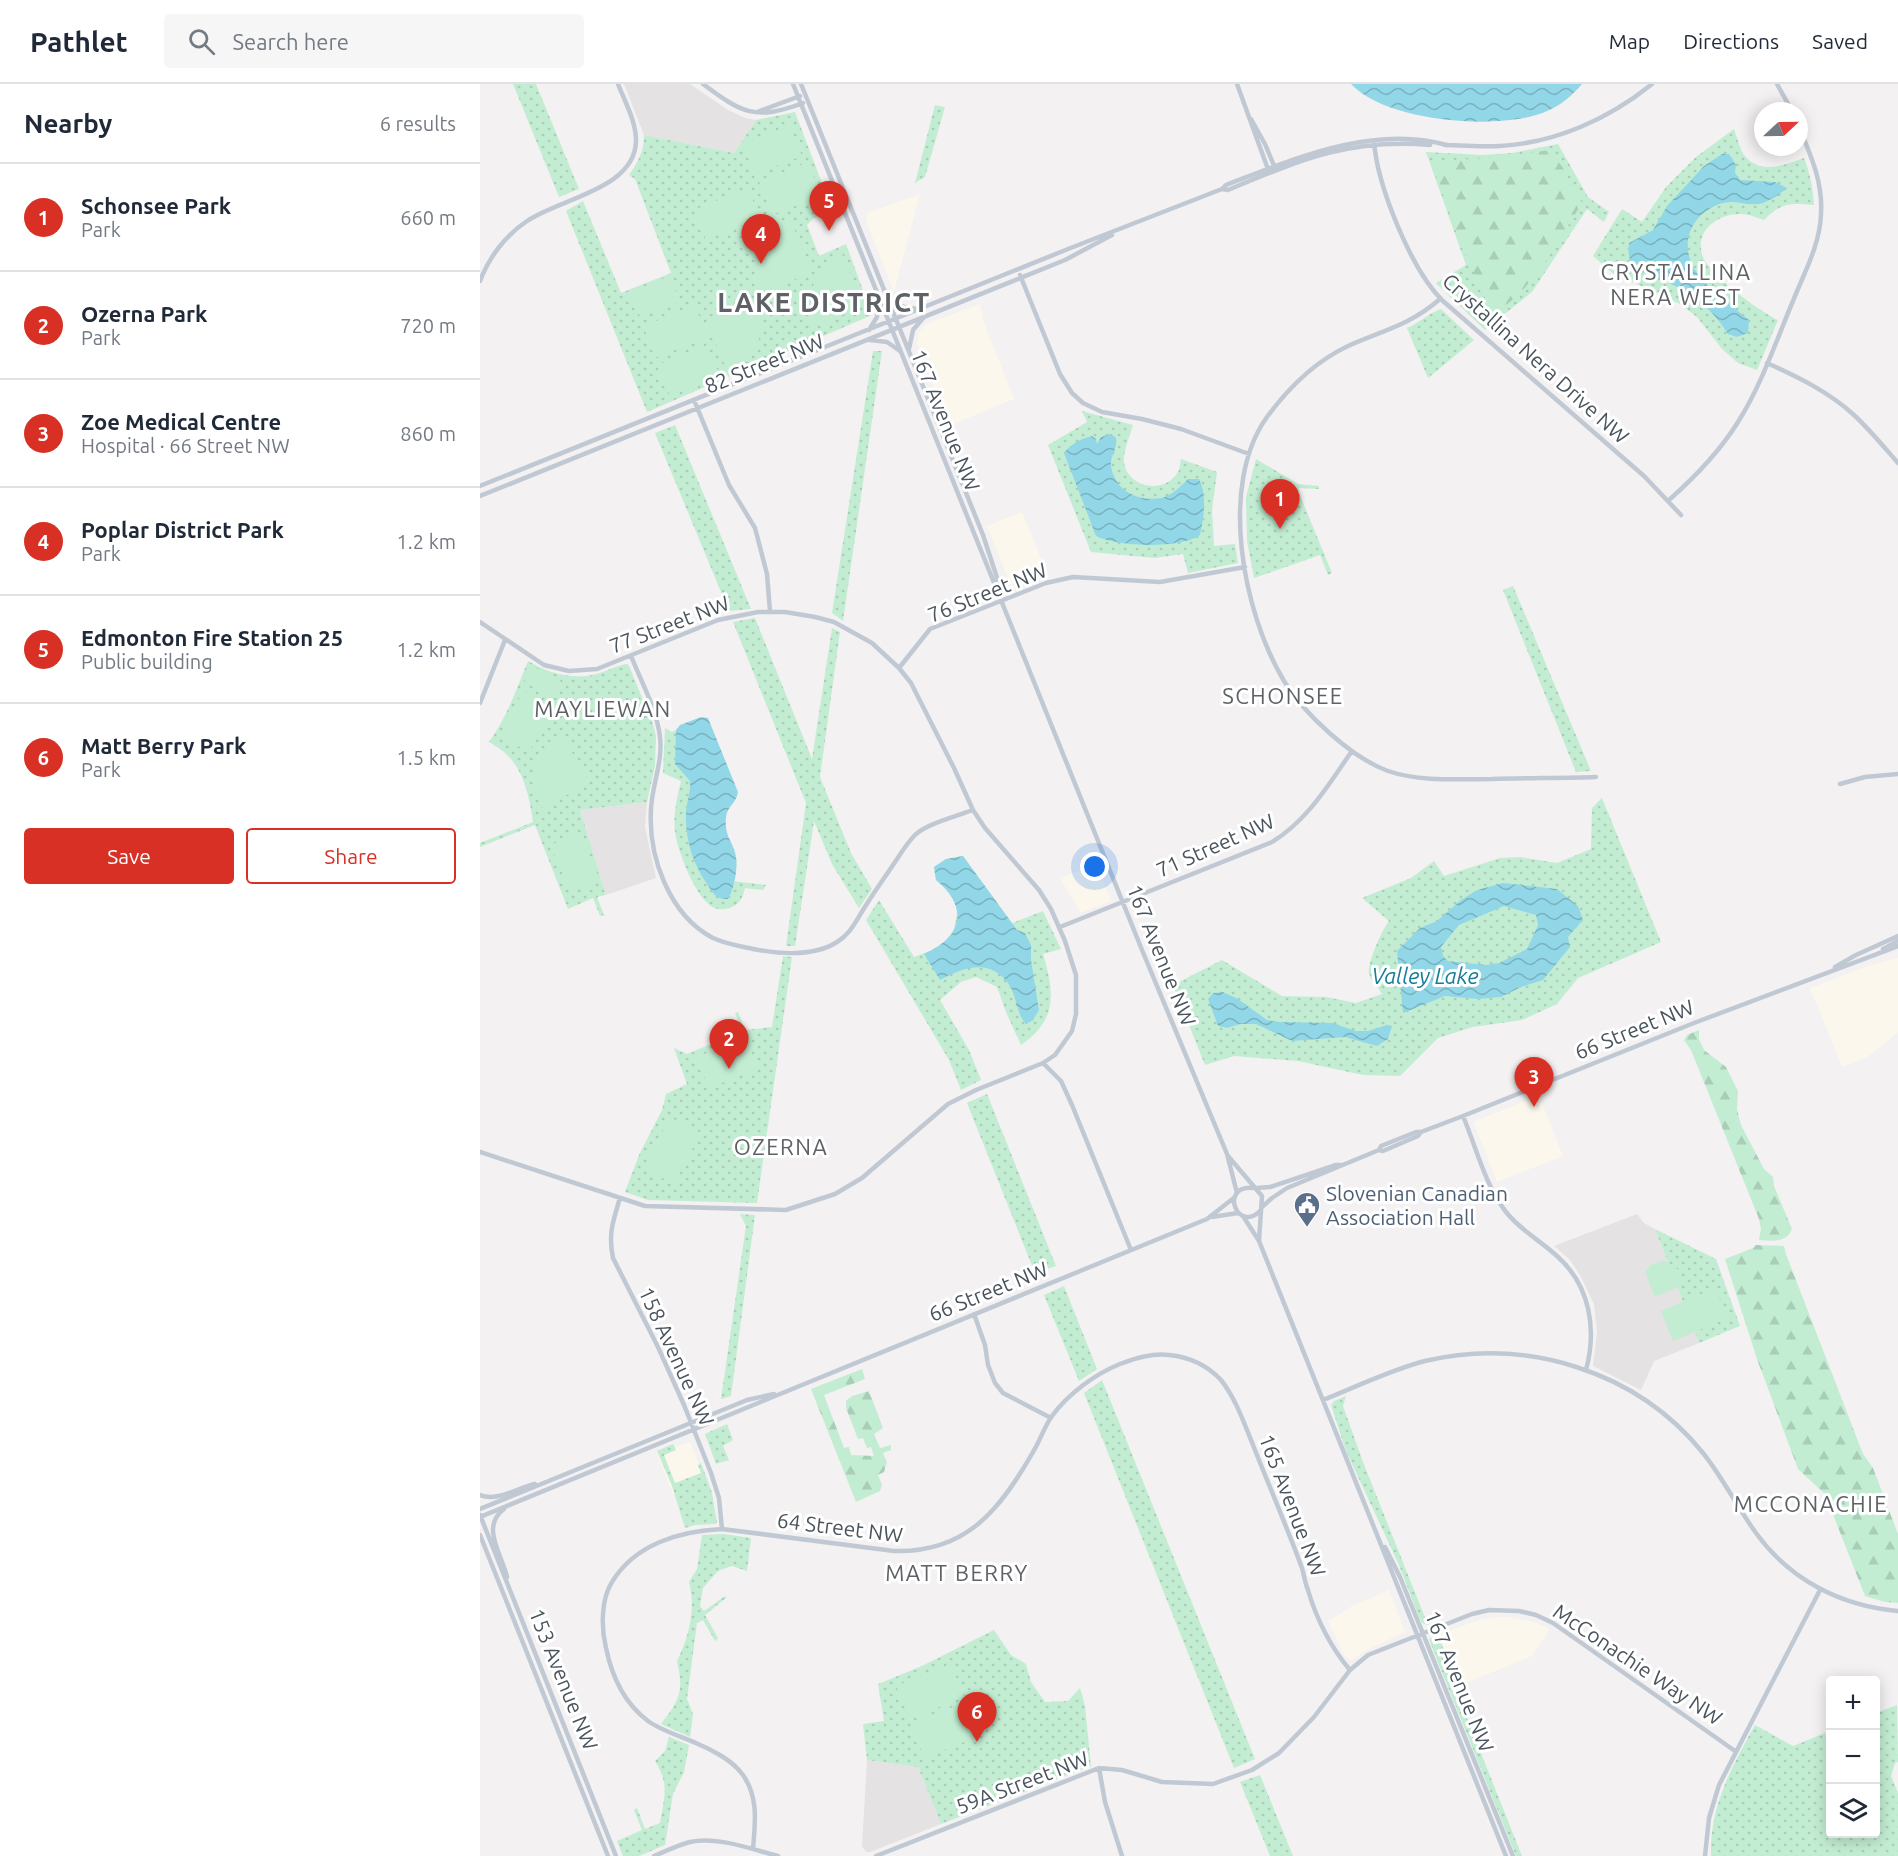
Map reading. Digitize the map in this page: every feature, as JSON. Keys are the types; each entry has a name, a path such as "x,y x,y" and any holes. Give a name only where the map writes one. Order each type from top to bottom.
{"street":[{"path":"480,281 496,251 516,229 544,211 607,184 619,176 633,155 636,137 618,84"},
{"path":"703,84 727,102 764,114 808,101"},
{"name":"167 Avenue NW","path":"793,84 889,322 936,429"},
{"name":"167 Avenue NW","path":"801,84 899,326 1001,601 1122,902 1227,1154 1236,1195"},
{"path":"1238,84 1268,171"},
{"name":"82 Street NW","path":"480,486 1017,269 1222,189 1226,185 1320,154 1374,143 1499,146 1530,142 1551,137 1602,117 1652,84"},
{"path":"1778,84 1787,102"},
{"path":"756,112 805,94"},
{"path":"1245,109 1265,144 1275,169"},
{"name":"Crystallina Nera Drive NW","path":"1374,143 1378,172 1411,256 1440,298 1625,458 1669,500 1681,515"},
{"path":"1669,500 1693,478 1735,428 1750,401 1812,256 1820,228 1820,187 1808,150"},
{"name":"82 Street NW","path":"480,496 1065,260 1125,228"},
{"path":"1017,269 1060,374 1076,398 1102,412 1181,429 1249,454"},
{"path":"868,331 877,316 878,306 873,282"},
{"path":"885,291 894,304 921,309"},
{"path":"1440,298 1414,319 1332,354 1299,378 1267,418 1249,454 1239,509 1245,567 1263,638 1283,680 1303,706 1352,751 1380,768 1410,776 1469,779 1596,777"},
{"path":"909,352 913,330 925,315"},
{"path":"864,340 886,342 902,353"},
{"path":"1767,363 1817,387 1844,407 1867,428 1898,464"},
{"path":"694,400 729,485 755,528 767,574 770,611"},
{"path":"586,443 590,452"},
{"name":"76 Street NW","path":"898,668 930,629 1046,583 1073,577 1160,582 1245,567"},
{"name":"77 Street NW","path":"505,640 544,665 569,671 586,671 631,656 718,620 742,614 770,611 798,613 834,622 872,643 911,683 973,810 985,828 1039,890 1060,927 1076,975 1076,1014 1072,1031 1055,1055 1042,1063"},
{"path":"480,622 505,640 480,703"},
{"path":"631,656 659,731 660,756 650,818 654,853 673,897 692,923 713,938 735,946 779,952 817,950 834,944 846,936 856,923 916,834 973,810"},
{"name":"71 Street NW","path":"1060,927 1261,848 1279,838 1309,812 1352,751"},
{"path":"1840,784 1865,777 1898,774"},
{"path":"1876,954 1898,938"},
{"name":"66 Street NW","path":"1827,971 1856,955 1898,938"},
{"name":"66 Street NW","path":"1255,1188 1270,1187 1341,1165 1379,1150 1383,1151 1418,1136 1421,1132 1827,971 1898,946"},
{"path":"480,1152 645,1206 786,1210 819,1201 862,1178 948,1104 1042,1063 1061,1081 1131,1250"},
{"path":"1463,1116 1493,1191 1502,1206 1521,1228 1558,1257 1582,1290 1592,1326 1591,1352 1586,1370"},
{"name":"167 Avenue NW","path":"1227,1154 1255,1188"},
{"name":"66 Street NW","path":"1262,1208 1287,1188 1338,1169 1341,1165"},
{"path":"1243,1188 1255,1188 1262,1197 1262,1208 1255,1215 1241,1215 1234,1205 1236,1195 1243,1188"},
{"name":"66 Street NW","path":"1209,1218 1236,1195"},
{"name":"158 Avenue NW","path":"620,1198 610,1229 613,1258 658,1347 694,1429 719,1498 722,1529"},
{"name":"167 Avenue NW","path":"1259,1241 1262,1208"},
{"name":"167 Avenue NW","path":"1241,1215 1259,1241 1371,1520 1400,1577 1420,1635 1506,1856"},
{"name":"66 Street NW","path":"480,1516 1209,1218 1241,1215"},
{"path":"974,1314 995,1383 1003,1393 1051,1418"},
{"path":"1323,1400 1410,1366 1460,1355 1492,1353 1526,1356 1560,1362 1586,1370 1629,1390 1671,1420 1710,1463 1768,1548 1792,1571 1820,1590 1859,1605 1898,1611"},
{"name":"64 Street NW","path":"753,1849 756,1808 750,1787 742,1773 722,1756 649,1722 629,1703 612,1674 604,1643 603,1628 608,1588 620,1569 645,1549 679,1534 722,1529 894,1551 919,1551 937,1547 971,1531 994,1510 1025,1467 1051,1418 1068,1399 1093,1378 1143,1357 1163,1355 1195,1361"},
{"name":"165 Avenue NW","path":"1195,1361 1216,1375 1232,1396 1302,1569 1311,1598 1333,1647 1350,1670"},
{"name":"66 Street NW","path":"480,1509 747,1400 780,1394"},
{"path":"480,1495 491,1498 552,1479"},
{"path":"511,1504 496,1517 492,1532 512,1594"},
{"name":"153 Avenue NW","path":"480,1516 616,1856"},
{"name":"153 Avenue NW","path":"480,1535 608,1856"},
{"path":"480,1541 487,1551"},
{"path":"1706,1856 1708,1824 1715,1795 1735,1751 1820,1590"},
{"name":"McConachie Way NW","path":"1420,1635 1472,1614 1489,1610 1512,1610 1538,1616 1561,1628 1735,1751"},
{"name":"167 Avenue NW","path":"1420,1635 1513,1856"},
{"name":"59A Street NW","path":"876,1856 1099,1768 1122,1770 1162,1782 1213,1784 1252,1770 1279,1753 1314,1717 1350,1670 1368,1655 1420,1635"},
{"path":"1099,1768 1104,1802 1122,1856"},
{"path":"654,1856 696,1841 722,1843 778,1856"}],"shaded area":[{"path":"624,84 690,84 728,110 745,118 756,120 734,153 644,135"},
{"path":"920,194 894,292 866,221 867,213"},
{"path":"980,304 984,323 1014,399 948,426 917,343 919,332 926,324"},
{"path":"1022,512 1048,576 1012,588 987,526"},
{"path":"647,802 645,827 656,878 606,895 580,810"},
{"path":"1096,864 1111,901 1081,913 1060,878"},
{"path":"1898,958 1898,1032 1869,1056 1842,1067 1810,988 1877,963"},
{"path":"1539,1096 1563,1156 1497,1182 1473,1122"},
{"path":"1637,1214 1644,1223 1655,1229 1699,1343 1654,1361 1641,1390 1593,1366 1597,1332 1594,1304 1570,1260 1554,1246"},
{"path":"690,1442 705,1480 673,1494 657,1454"},
{"path":"1389,1590 1405,1632 1367,1650 1350,1661 1344,1654 1328,1621 1352,1606"},
{"path":"1494,1617 1532,1621 1550,1629 1532,1656 1458,1686 1438,1635"},
{"path":"867,1760 918,1767 941,1824 866,1852 862,1846"}],"green space":[{"path":"513,84 536,84 579,189 559,197"},
{"path":"935,105 945,107 925,177 915,183"},
{"path":"795,112 833,212 814,218 807,225 819,256 846,244 872,315 647,412 566,211 583,201 621,293 671,273 635,179 629,175 640,156 644,135 734,153 756,120"},
{"path":"790,125 802,156 755,174 743,144"},
{"path":"1734,129 1745,156 1758,165 1773,167 1804,158 1810,175 1814,199 1814,205 1787,205 1776,210 1764,220 1745,214 1724,217 1710,225 1702,239 1701,248 1707,265 1748,301 1778,320 1757,370 1738,363 1722,349 1697,317 1680,304 1616,276 1593,256 1622,209 1642,222 1666,187 1696,157"},
{"path":"1558,144 1588,197 1609,212 1604,222 1587,209 1532,292 1485,330 1436,283 1466,265 1426,152 1482,155 1512,153"},
{"path":"1550,150 1563,168 1582,203 1554,249 1532,279 1507,304 1492,314 1457,234 1431,161 1493,158"},
{"path":"808,162 821,196 772,215 759,182"},
{"path":"748,188 760,218 706,240 694,210"},
{"path":"790,219 812,272 761,294 757,272 761,251 773,233"},
{"path":"842,253 863,306 812,328 808,306 813,286 825,267"},
{"path":"670,276 680,302 640,317 630,292"},
{"path":"760,299 762,322 758,342 747,359 728,373 708,325 710,321"},
{"path":"695,306 708,337 655,358 643,326"},
{"path":"1441,309 1474,340 1428,378 1407,328"},
{"path":"707,345 720,376 670,396 657,365"},
{"path":"873,351 882,351 843,621 832,613"},
{"path":"1082,411 1133,425 1124,462 1132,478 1139,483 1156,486 1164,484 1178,472 1181,459 1217,472 1212,510 1214,546 1235,544 1238,563 1188,573 1183,554 1155,558 1091,552 1048,445 1087,422"},
{"path":"675,425 751,609 729,611 655,433"},
{"path":"1256,459 1298,484 1319,486 1319,489 1299,488 1299,493 1332,573 1328,575 1320,555 1254,578 1247,541 1246,497"},
{"path":"1513,586 1591,771 1576,772 1503,590"},
{"path":"755,618 812,759 832,628 840,632 820,777 851,853 872,889 859,908 832,864 814,821 795,946 786,946 806,803 733,622"},
{"path":"528,661 554,673 572,676 591,675 627,664 653,724 656,736 655,766 647,802 580,810 606,895 597,897 604,915 600,916 593,898 568,909 535,825 480,847 480,843 533,822 528,795 514,762 489,742 506,713"},
{"path":"532,666 561,681 553,697 524,682"},
{"path":"523,691 553,707 529,752 499,736"},
{"path":"665,728 672,732 676,730 681,760 693,777 718,888 733,881 766,885 763,890 745,888 740,900 733,907 718,909 711,906 693,883 683,861 675,832 676,806 681,781 663,773"},
{"path":"560,733 586,775 587,781 544,811 535,793 535,767 547,745"},
{"path":"1602,798 1661,942 1578,978 1557,1004 1522,1020 1473,1027 1438,1038 1400,1076 1363,1075 1298,1061 1234,1056 1205,1065 1173,985 1222,960 1282,996 1326,997 1356,1003 1382,994 1370,977 1369,969 1376,947 1389,921 1362,898 1411,878 1434,861 1444,876 1500,858 1520,857 1557,863 1591,849 1592,808"},
{"path":"580,833 600,880 571,893 550,845"},
{"path":"963,856 1012,923 1043,911 1061,949 1043,954 1050,982 1050,1005 1041,1026 1021,1045 997,987 976,977 961,982 940,1000 969,1050 981,1080 961,1090 949,1060 866,920 879,900 914,957 940,947 953,933 958,909 949,891 936,880 934,867 946,859"},
{"path":"783,956 792,957 757,1203 648,1200 625,1192 639,1155 662,1110 666,1094 687,1084 674,1048 687,1054 742,1031 735,1013 738,1012 745,1030 772,1027"},
{"path":"1699,1030 1699,1039 1704,1050 1726,1067 1738,1091 1737,1109 1741,1125 1764,1169 1773,1177 1774,1186 1792,1229 1783,1239 1759,1240 1761,1229 1759,1219 1691,1050 1684,1040 1687,1035"},
{"path":"746,1038 758,1069 709,1088 696,1057"},
{"path":"987,1094 1056,1266 1035,1273 967,1103"},
{"path":"670,1117 701,1133 674,1184 643,1168"},
{"path":"740,1214 755,1215 731,1396 721,1399 746,1226"},
{"path":"1655,1229 1716,1259 1740,1326 1699,1343"},
{"path":"1756,1245 1784,1246 1863,1454 1873,1468 1898,1534 1898,1603 1865,1596 1825,1494 1798,1469 1757,1359 1725,1259"},
{"path":"1662,1261 1675,1266 1680,1276 1680,1286 1657,1296 1654,1295 1645,1272 1651,1265"},
{"path":"1064,1286 1097,1369 1079,1381 1044,1295"},
{"path":"1715,1288 1728,1318 1673,1341 1661,1311"},
{"path":"862,1369 865,1379 824,1395 844,1448 849,1447 851,1455 874,1456 871,1447 867,1448 863,1438 858,1439 846,1408 846,1401 852,1396 869,1391 883,1428 874,1434 880,1448 891,1445 891,1450 883,1453 887,1462 884,1472 878,1475 882,1485 880,1491 856,1502 811,1389"},
{"path":"1102,1380 1255,1759 1234,1768 1084,1393"},
{"path":"1346,1396 1343,1406 1363,1462 1426,1620 1434,1621 1434,1624 1422,1623 1399,1565 1346,1451 1331,1405 1334,1401"},
{"path":"727,1424 733,1440 723,1446 729,1460 716,1464 705,1434"},
{"path":"673,1444 676,1450 664,1455 675,1483 701,1473 698,1465 701,1463 712,1493 717,1523 685,1528 672,1486 657,1451"},
{"path":"724,1534 751,1538 747,1571 732,1566 718,1571 703,1588 700,1606 704,1611 725,1596 726,1598 705,1615 718,1638 715,1641 703,1620 697,1623 687,1699 693,1714 690,1737 661,1724 679,1695 680,1680 677,1661 690,1623 692,1602 689,1582 697,1569 702,1535"},
{"path":"994,1630 1011,1655 1026,1664 1031,1682 1045,1702 1068,1701 1080,1688 1085,1706 1091,1766 941,1824 918,1767 867,1760 863,1724 884,1721 878,1684 922,1666"},
{"path":"1438,1635 1458,1686 1455,1688 1522,1856 1516,1856 1431,1645 1429,1639"},
{"path":"951,1664 964,1697 910,1719 896,1686"},
{"path":"965,1702 979,1736 924,1758 911,1724"},
{"path":"1897,1705 1898,1762 1895,1763 1891,1776 1898,1793 1898,1856 1711,1856 1711,1838 1718,1804 1730,1772 1755,1725 1793,1746 1826,1733 1826,1838 1880,1838 1880,1711"},
{"path":"669,1737 689,1745 684,1772 673,1794 665,1845 639,1856 623,1856 617,1841 642,1830 634,1810 637,1808 645,1829 660,1823 664,1784 655,1761 665,1751"},
{"path":"1260,1775 1293,1856 1270,1856 1240,1782"}],"water":[{"path":"1351,84 1582,84 1556,107 1545,112 1525,118 1473,122 1416,115 1390,107 1367,97"},
{"path":"1722,154 1729,154 1736,165 1735,173 1740,180 1775,182 1787,188 1759,204 1729,202 1717,205 1699,217 1689,234 1688,254 1697,273 1714,291 1749,320 1748,333 1737,337 1728,334 1715,316 1692,296 1637,269 1630,260 1629,254 1629,243 1653,230 1667,206 1704,166"},
{"path":"1111,434 1116,438 1111,462 1113,475 1129,493 1144,498 1161,498 1172,493 1188,479 1199,479 1204,499 1200,535 1179,543 1149,545 1106,540 1096,536 1064,453 1073,444 1084,439 1092,436 1096,439 1097,444 1101,437"},
{"path":"701,717 708,718 738,792 726,817 726,830 735,852 736,862 734,885 728,899 720,898 713,893 694,860 686,823 690,781 675,764 676,730 680,725"},
{"path":"963,856 1017,930 1025,933 1031,945 1031,960 1039,1010 1033,1020 1026,1024 1020,1015 1010,986 1003,977 994,971 977,967 958,971 940,980 924,954 947,939 957,921 954,901 947,890 936,880 934,867 946,859"},
{"name":"Valley Lake","path":"1503,883 1557,889 1578,906 1583,920 1568,937 1570,947 1543,980 1501,997 1478,999 1445,996 1403,1013 1397,951 1420,928 1437,921 1461,900 1477,890","holes":["1504,906 1536,915 1538,925 1527,949 1499,963 1486,965 1448,961 1443,956 1441,947 1459,925"]},
{"name":"Valley Lake","path":"1223,992 1238,999 1267,1020 1332,1023 1356,1031 1392,1026 1388,1039 1377,1046 1345,1037 1292,1041 1256,1024 1240,1024 1227,1028 1218,1026 1208,999 1213,993"}],"place":[{"name":"Edmonton Fire Station 25","path":"829,231"},
{"name":"Poplar District Park","path":"761,264"},
{"name":"Schonsee Park","path":"1280,529"},
{"name":"Ozerna Park","path":"729,1069"},
{"name":"Zoe Medical Centre","path":"1534,1107"},
{"name":"Slovenian Canadian Association Hall","path":"1307,1228"},
{"name":"Matt Berry Park","path":"977,1742"}],"district":[{"name":"CRYSTALLINA NERA WEST","path":"1676,284"},
{"name":"LAKE DISTRICT","path":"824,302"},
{"name":"SCHONSEE","path":"1283,695"},
{"name":"MAYLIEWAN","path":"603,708"},
{"name":"OZERNA","path":"781,1146"},
{"name":"MCCONACHIE","path":"1811,1503"},
{"name":"MATT BERRY","path":"957,1572"}]}
